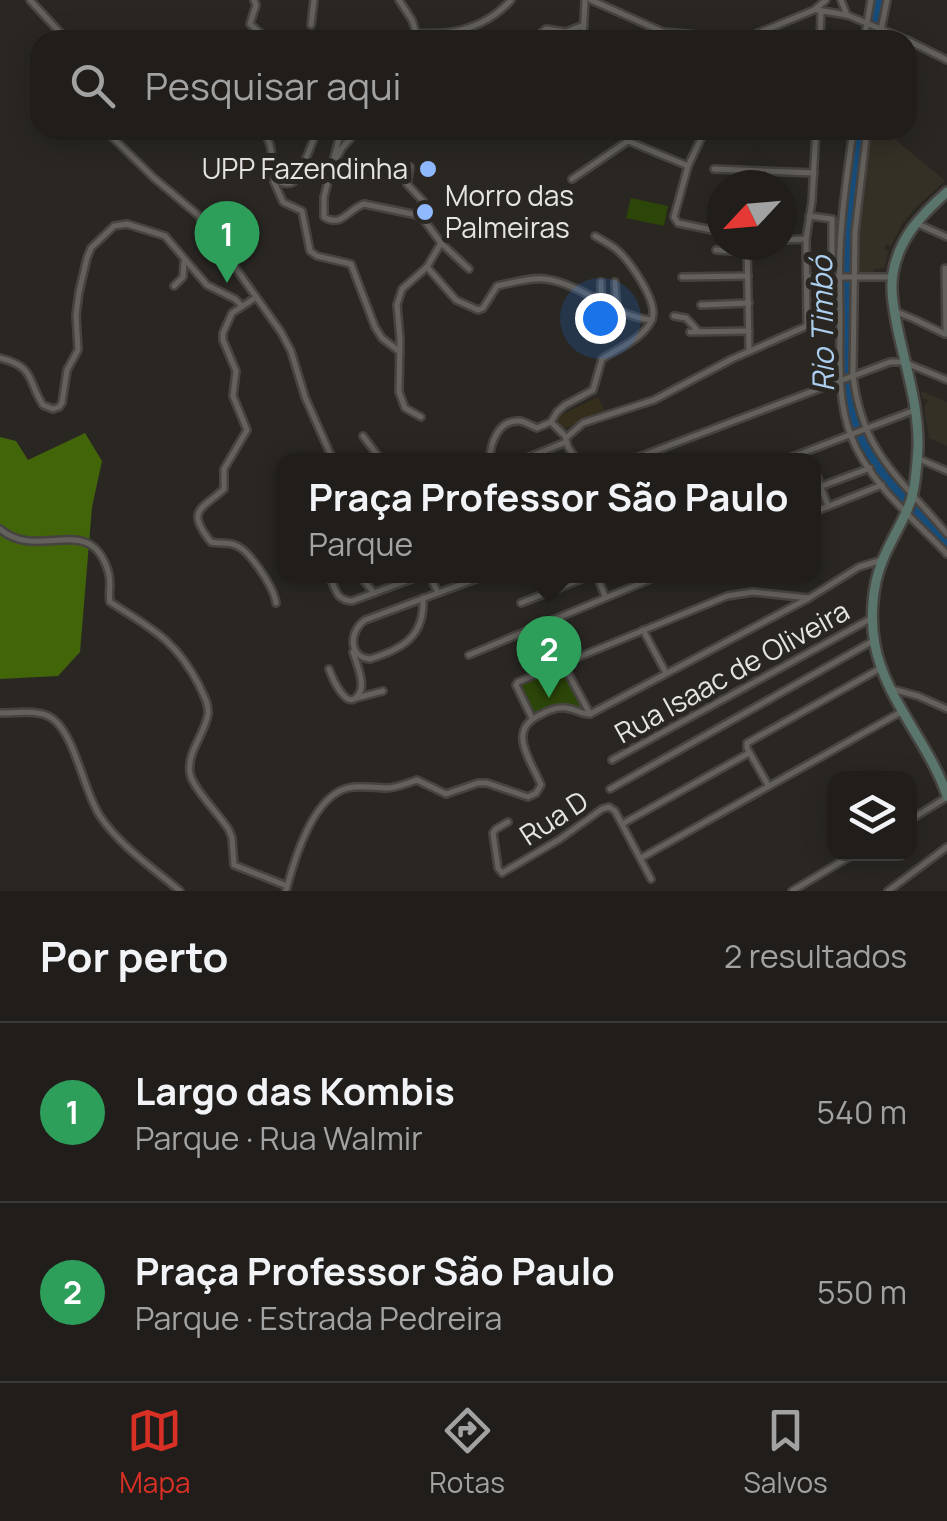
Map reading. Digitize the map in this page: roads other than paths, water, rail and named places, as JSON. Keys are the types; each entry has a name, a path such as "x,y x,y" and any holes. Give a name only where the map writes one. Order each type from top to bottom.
{"main road":[{"path":"947,192 915,223 892,276 894,311 915,410 917,458 909,504 876,581 872,618 881,668 947,796"}],"street":[{"path":"30,0 58,30"},
{"path":"254,0 250,24 257,30"},
{"path":"311,25 314,0"},
{"path":"399,0 415,30"},
{"path":"463,30 482,22 511,0"},
{"path":"584,30 588,0 658,30"},
{"path":"769,30 818,10 826,0"},
{"path":"840,0 847,15"},
{"path":"866,30 871,0"},
{"path":"880,28 887,0"},
{"path":"818,10 847,15 884,30"},
{"path":"818,10 819,30"},
{"path":"570,30 584,24"},
{"path":"917,45 947,60"},
{"path":"115,140 198,216 281,332 330,453"},
{"path":"268,140 274,182 283,202 302,213 310,251 351,264 375,328 400,352"},
{"path":"274,176 284,183 296,180 315,140"},
{"path":"338,140 322,209 328,220 341,220 364,204 417,215 440,243 469,268"},
{"path":"329,174 349,140"},
{"path":"572,179 624,140"},
{"path":"627,140 688,166"},
{"path":"700,140 674,214 676,221 707,228"},
{"path":"807,326 806,239 816,140"},
{"path":"537,453 566,440 583,423 654,400 748,351 830,316 834,312 852,140"},
{"path":"866,140 852,276 855,395 863,430 909,504 947,554"},
{"path":"410,168 407,184 424,202 417,215"},
{"path":"714,169 814,172"},
{"path":"809,216 832,218 842,379 852,434 882,486 946,532"},
{"path":"915,223 947,237"},
{"path":"0,358 29,373 46,407 56,409 62,403 67,370 77,352 79,292 87,258 91,248 114,226 127,224 162,235 207,285 242,306"},
{"path":"491,453 500,428 521,421 537,428 551,422 561,408 593,390 602,359 630,343 652,320 650,298 632,269 615,248 595,236"},
{"path":"797,239 806,239"},
{"path":"421,417 408,411 401,400 397,310 406,284 427,267 440,243"},
{"path":"748,260 748,351"},
{"path":"174,286 183,277 184,262"},
{"path":"427,267 456,300 478,310 500,285 550,280 632,317 652,320"},
{"path":"894,311 946,331 945,268"},
{"path":"682,277 748,276"},
{"path":"807,277 892,276"},
{"path":"601,282 601,302"},
{"path":"615,282 617,311"},
{"path":"255,298 232,313 223,336 236,371 234,396 247,430 224,469 224,489 200,508 198,516 212,542 234,544 247,553 268,582 276,603"},
{"path":"701,305 748,303"},
{"path":"674,316 686,318 694,332 749,330"},
{"path":"650,453 890,362 904,362 947,380"},
{"path":"803,453 915,410"},
{"path":"551,422 572,453"},
{"path":"364,436 378,453"},
{"path":"917,458 947,471"},
{"path":"821,486 870,468"},
{"path":"821,509 882,486"},
{"path":"821,494 828,506"},
{"path":"0,529 25,542 80,540 97,548 110,575 110,602 147,624 179,652 206,699 206,720 194,748 190,774 229,830 234,865 287,889 302,839 325,802 342,790 390,788 417,780 446,794 487,783 521,796 533,796 541,784 522,737 532,718 560,708 590,714 809,598 859,567 882,560"},
{"path":"332,583 344,600 356,600 402,583"},
{"path":"365,583 374,594"},
{"path":"433,583 438,593"},
{"path":"354,698 361,684 352,644 360,622 465,583"},
{"path":"522,603 572,583"},
{"path":"600,583 605,597"},
{"path":"469,655 640,583"},
{"path":"532,718 516,688 518,682 727,596 742,592 809,598"},
{"path":"352,644 367,659 406,645 420,623 423,598"},
{"name":"Rua Isaac de Oliveira","path":"612,760 872,618"},
{"path":"643,630 666,674"},
{"path":"610,789 874,641"},
{"path":"563,663 590,714"},
{"path":"769,786 749,753 748,742 881,668"},
{"path":"330,669 340,694 354,698 383,691"},
{"path":"892,689 947,709"},
{"path":"641,858 903,710"},
{"path":"0,714 33,713 54,720 68,740 90,798 108,826 180,891"},
{"path":"622,824 749,753"},
{"path":"917,815 947,796"},
{"name":"Rua D","path":"508,822 494,833 502,873 560,839 602,808 612,808 651,879"},
{"path":"888,891 947,847"},
{"path":"792,891 842,861"}],"waterway":[{"name":"Rio Timbó","path":"873,30 878,0"},
{"name":"Rio Timbó","path":"859,140 846,240 849,406 860,437 886,479 947,545"}],"place":[{"name":"UPP Fazendinha","path":"428,169"},
{"name":"Morro das Palmeiras","path":"425,212"},
{"name":"Largo das Kombis","path":"227,283"},
{"name":"Praça Professor São Paulo","path":"549,698"}]}
